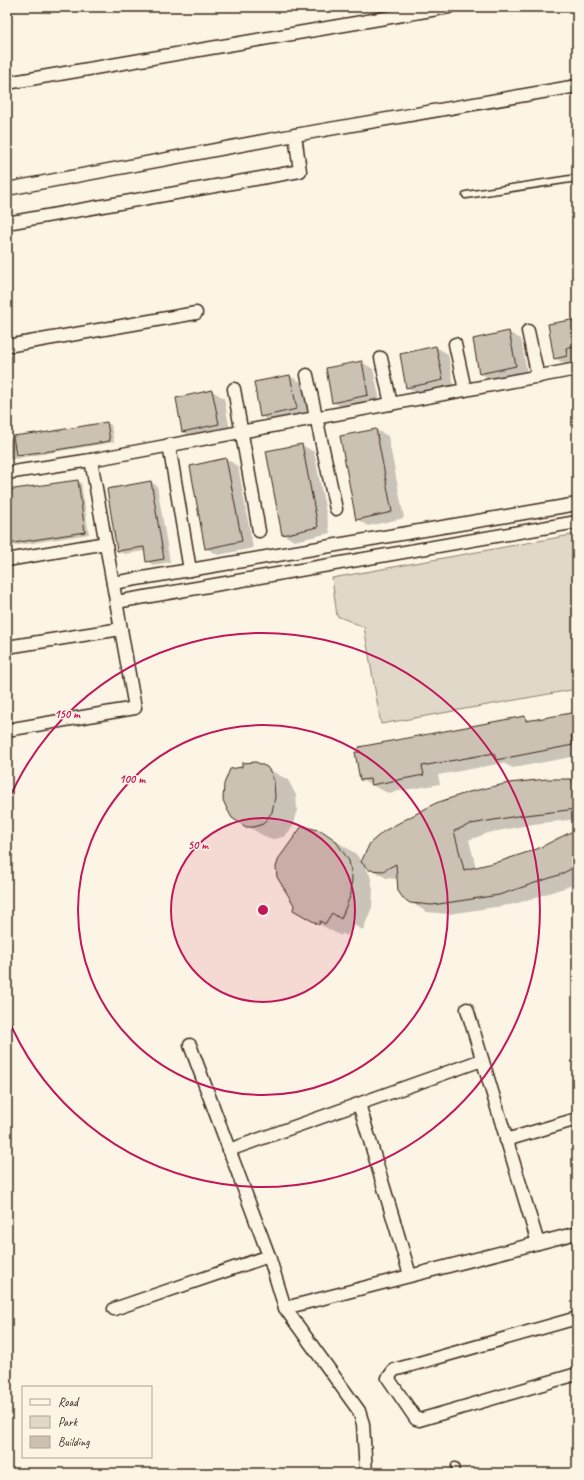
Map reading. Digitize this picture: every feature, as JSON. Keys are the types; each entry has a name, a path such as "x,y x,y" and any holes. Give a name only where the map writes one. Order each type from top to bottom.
{"street":[{"path":"7,83 449,7"},
{"path":"7,189 295,135 577,86"},
{"path":"7,223 300,171 295,135"},
{"path":"7,346 196,313"},
{"path":"528,331 538,377"},
{"path":"455,344 465,390"},
{"path":"381,358 391,404"},
{"path":"7,473 91,460 577,370"},
{"path":"307,375 336,509"},
{"path":"234,389 259,531"},
{"path":"169,445 190,570"},
{"path":"7,730 135,708 91,460"},
{"path":"113,583 577,504"},
{"path":"116,602 577,522"},
{"path":"7,560 106,543"},
{"path":"337,545 340,562"},
{"path":"7,647 121,629"},
{"path":"467,1009 538,1243"},
{"path":"190,1045 269,1256 285,1308 358,1411 363,1424 366,1473"},
{"path":"229,1150 482,1060"},
{"path":"359,1104 410,1275"},
{"path":"506,1140 577,1119"},
{"path":"285,1308 577,1233"},
{"path":"114,1309 269,1256"},
{"path":"577,1318 394,1370 388,1378 416,1419 420,1420 577,1374"}],"lane":[{"path":"466,194 577,178"},
{"path":"455,1466 456,1473"}],"green space":[{"path":"577,534 577,689 381,724 364,627 337,616 332,578"}],"building":[{"path":"577,319 577,345 566,348 567,356 554,359 548,324"},
{"path":"509,331 516,366 479,374 473,339"},
{"path":"436,346 443,380 406,388 400,354"},
{"path":"362,361 368,395 332,403 326,368"},
{"path":"290,375 297,409 260,417 254,382"},
{"path":"212,390 219,424 182,432 176,398"},
{"path":"107,422 110,441 16,455 13,436 36,434"},
{"path":"376,429 392,512 356,520 340,436"},
{"path":"302,444 318,527 282,535 266,451"},
{"path":"226,458 242,541 205,549 190,466"},
{"path":"78,480 85,532 7,544 7,490"},
{"path":"151,481 164,559 146,562 144,547 117,551 107,489"},
{"path":"577,712 577,735 571,736 573,745 496,760 494,753 422,766 424,775 371,785 370,779 360,780 355,752 360,752 359,747 525,716 526,721"},
{"path":"256,762 267,767 271,773 274,781 275,797 272,812 263,824 254,827 246,827 232,818 227,809 223,800 224,784 230,769 242,767 242,763"},
{"path":"547,779 570,779 577,783 577,809 517,816 471,824 454,831 464,870 501,861 537,849 577,829 577,866 559,875 499,895 432,905 410,903 403,898 398,891 396,864 383,871 369,870 361,862 370,843 384,831 436,803 469,792 509,783"},
{"path":"302,826 322,831 335,840 349,861 352,877 351,894 341,919 332,913 325,924 320,921 319,925 293,910 294,905 277,877 276,867 279,858"}]}
